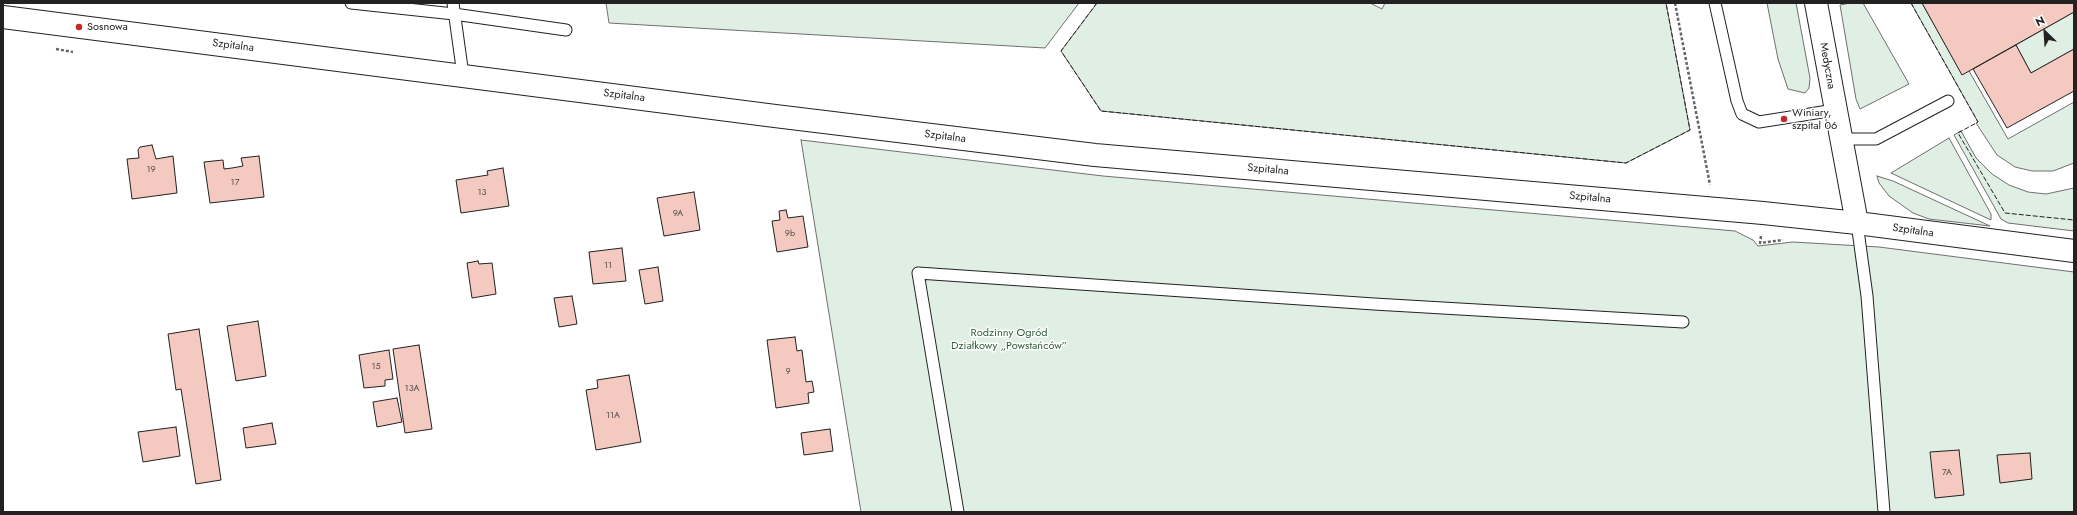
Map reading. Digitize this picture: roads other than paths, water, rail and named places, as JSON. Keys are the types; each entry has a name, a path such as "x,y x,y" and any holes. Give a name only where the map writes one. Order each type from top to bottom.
{"street":[{"name":"Medyczna","path":"1816,3 1857,223"},
{"name":"Szpitalna","path":"3,17 783,117 1095,155 1763,213 1857,223 2074,251"}],"lane":[{"path":"351,3 453,9 566,30"},
{"path":"1715,3 1737,101 1742,114 1759,122 1835,110"},
{"path":"453,9 463,75"},
{"path":"1841,139 1876,139 1948,101"},
{"path":"1857,223 1867,296 1884,512"},
{"path":"958,512 918,273 1374,304 1683,322"}],"place":[{"name":"Sosnowa","path":"79,27"},
{"name":"Winiary, szpital 06","path":"1784,119"}],"park label":[{"name":"Rodzinny Ogród Działkowy „Powstańców”","path":"1009,339"}]}
